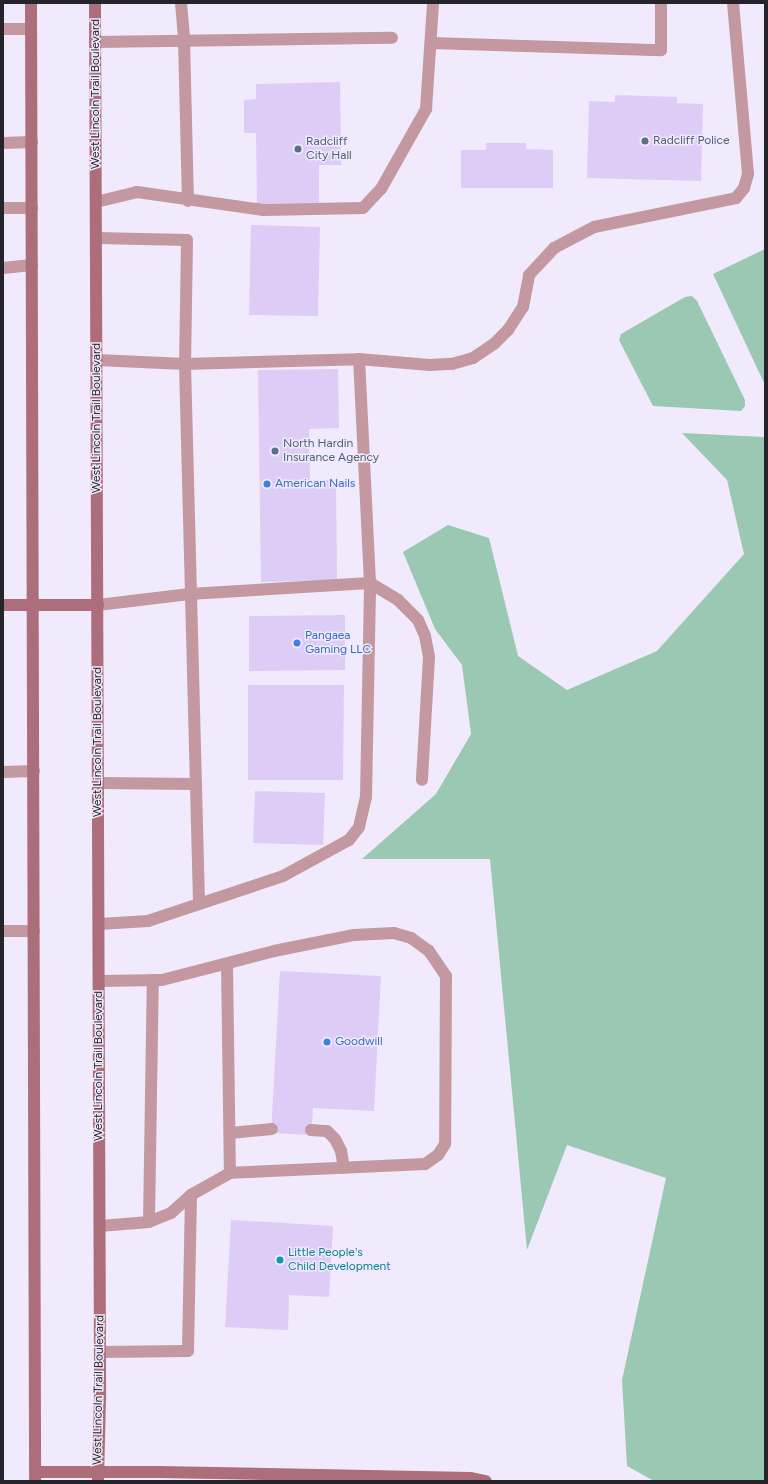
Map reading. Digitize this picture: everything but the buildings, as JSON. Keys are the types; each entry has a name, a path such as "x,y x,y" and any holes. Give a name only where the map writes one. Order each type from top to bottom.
{"main road":[{"path":"31,3 35,1477 470,1478 486,1481"},
{"name":"West Lincoln Trail Boulevard","path":"95,3 100,1226 98,1476"},
{"path":"3,605 98,605"}],"lane":[{"path":"181,3 184,40 188,201"},
{"path":"96,202 137,192 188,201 264,210 363,208 380,189 426,109 432,44 433,3"},
{"path":"432,44 661,50 661,3"},
{"path":"97,360 185,364 359,358 430,365 452,364 472,358 494,344 508,330 523,307 529,275 554,248 594,227 736,198 744,188 748,174 733,3"},
{"path":"3,30 31,29"},
{"path":"95,42 392,38"},
{"path":"3,143 32,142"},
{"path":"3,208 32,208"},
{"path":"96,238 187,240 185,364 189,594 199,904"},
{"path":"3,268 32,265"},
{"path":"99,924 148,921 283,876 349,840 359,827 366,797 370,583 359,358"},
{"path":"98,605 189,594 370,583 398,600 418,620 425,636 429,657 422,780"},
{"path":"3,772 34,771"},
{"path":"98,784 195,784"},
{"path":"3,931 34,932"},
{"path":"99,980 153,980 227,964 274,951 354,936 394,933 411,938 429,951 446,976 445,1144 438,1155 425,1164 230,1173 191,1195 171,1213 149,1222 100,1226"},
{"path":"227,964 230,1173"},
{"path":"149,1222 153,980"},
{"path":"230,1133 272,1129"},
{"path":"311,1130 327,1131 335,1139 341,1151 344,1168"},
{"path":"100,1352 188,1351 191,1195"}],"green space":[{"path":"765,249 765,385 713,274"},
{"path":"692,296 697,301 745,400 745,406 741,411 653,406 619,340 621,334 685,297"},
{"path":"682,433 765,437 765,1481 654,1481 627,1466 622,1380 666,1178 567,1145 527,1250 490,859 362,859 436,794 471,734 462,665 435,629 403,552 448,525 489,538 518,656 567,690 657,651 744,554 727,480"}],"place":[{"name":"Radcliff Police","path":"645,141"},
{"name":"Radcliff City Hall","path":"298,149"},
{"name":"North Hardin Insurance Agency","path":"275,451"},
{"name":"American Nails","path":"267,484"},
{"name":"Pangaea Gaming LLC","path":"297,643"},
{"name":"Goodwill","path":"327,1042"},
{"name":"Little People's Child Development","path":"280,1260"}]}
